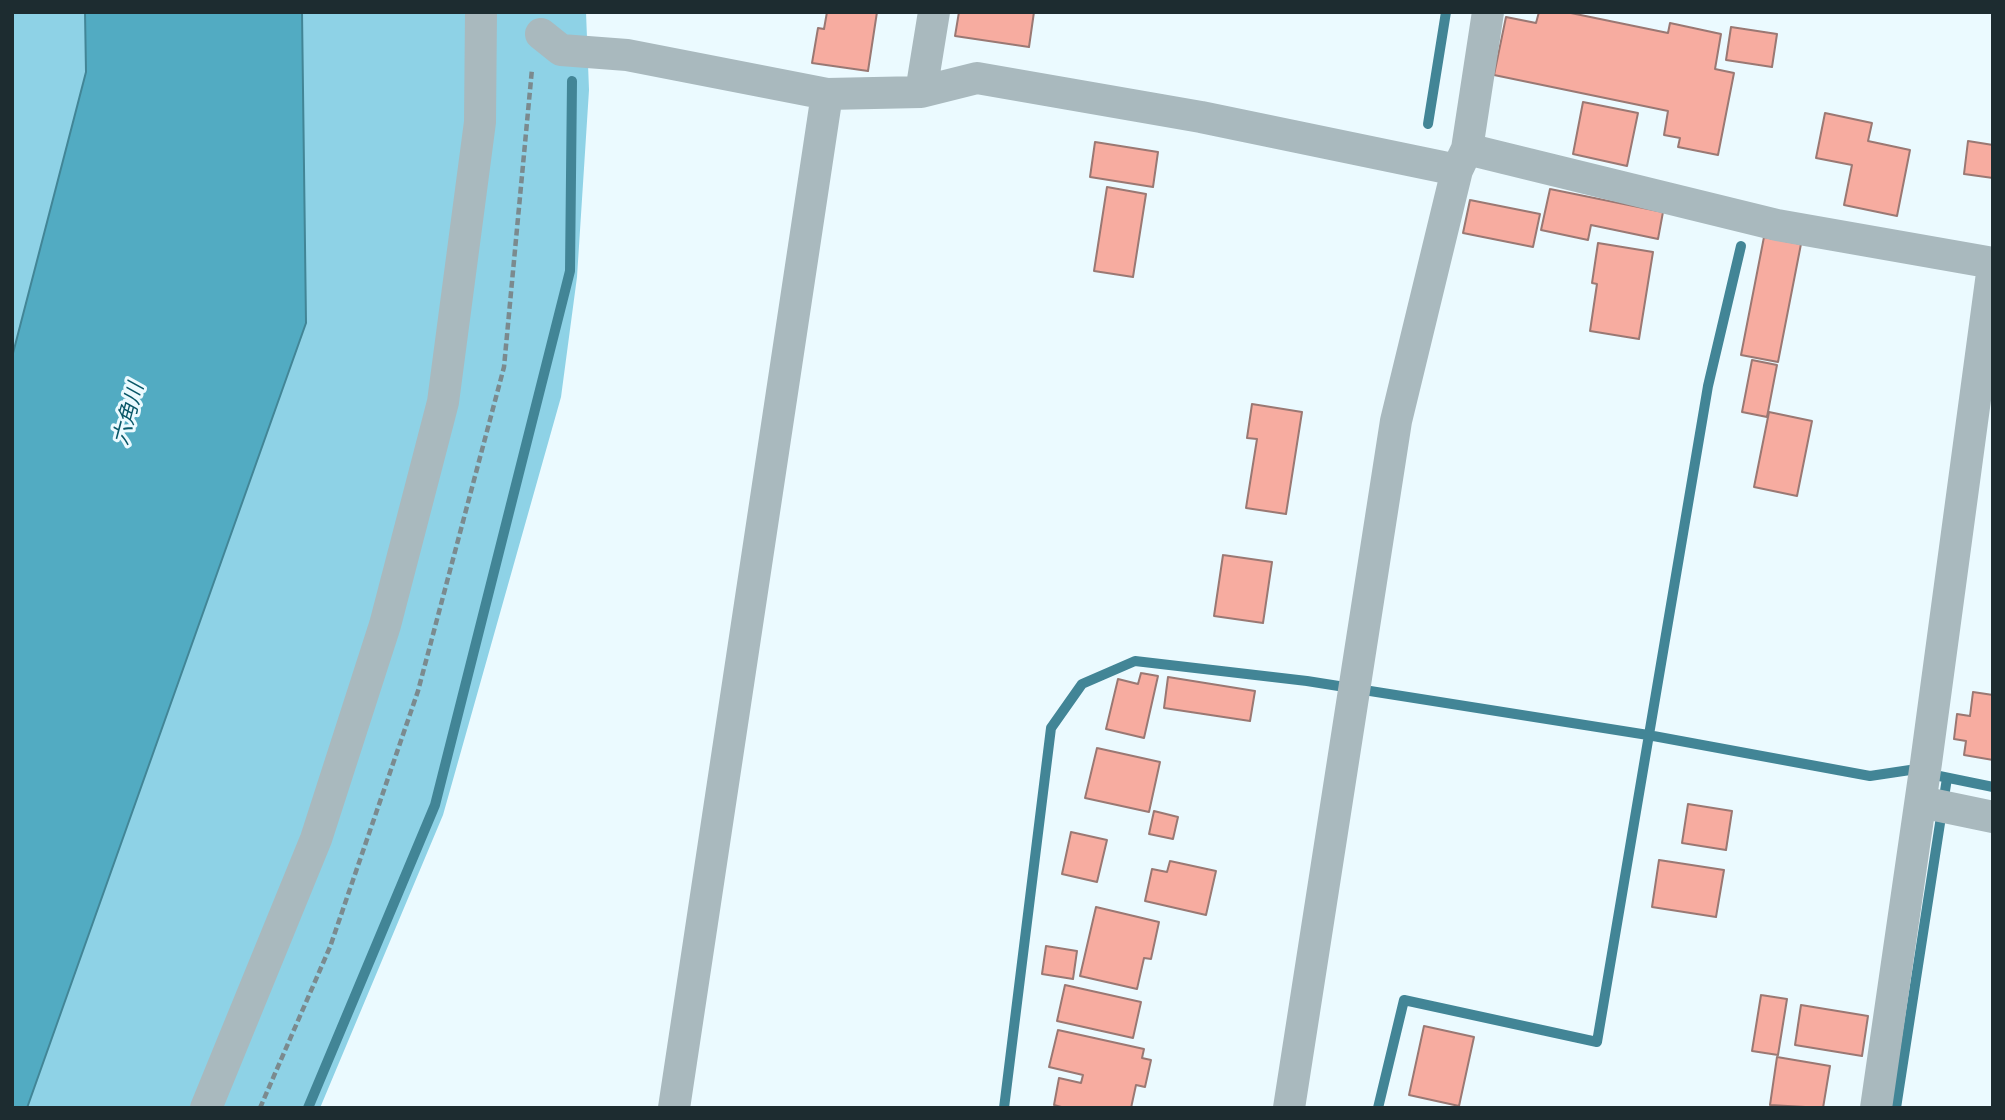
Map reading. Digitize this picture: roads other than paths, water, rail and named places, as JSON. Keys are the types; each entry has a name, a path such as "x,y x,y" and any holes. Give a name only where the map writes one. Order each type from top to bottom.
{"street":[{"path":"206,1108 316,839 385,625 443,401 480,122 481,12"},
{"path":"921,92 934,12"},
{"path":"1289,1108 1396,421 1462,159 1488,12"},
{"path":"541,34 561,50 627,55 827,94 921,92 977,78 1462,159 1777,225 1993,264 1923,785 1876,1108"},
{"path":"674,1108 827,94"},
{"path":"1923,785 1953,810 1993,817"}],"water":[{"name":"六角川","path":"85,12 302,12 306,323 27,1108 12,1108 12,357 86,72"}],"waterway":[{"path":"1428,124 1446,12"},
{"path":"308,1108 435,805 570,271 572,81"},
{"path":"1378,1108 1404,1000 1597,1042 1708,386 1741,246"},
{"path":"1004,1108 1051,728 1082,684 1135,661 1307,681 1648,735 1870,776 1910,770 1993,787"},
{"path":"1896,1108 1947,778"}]}
